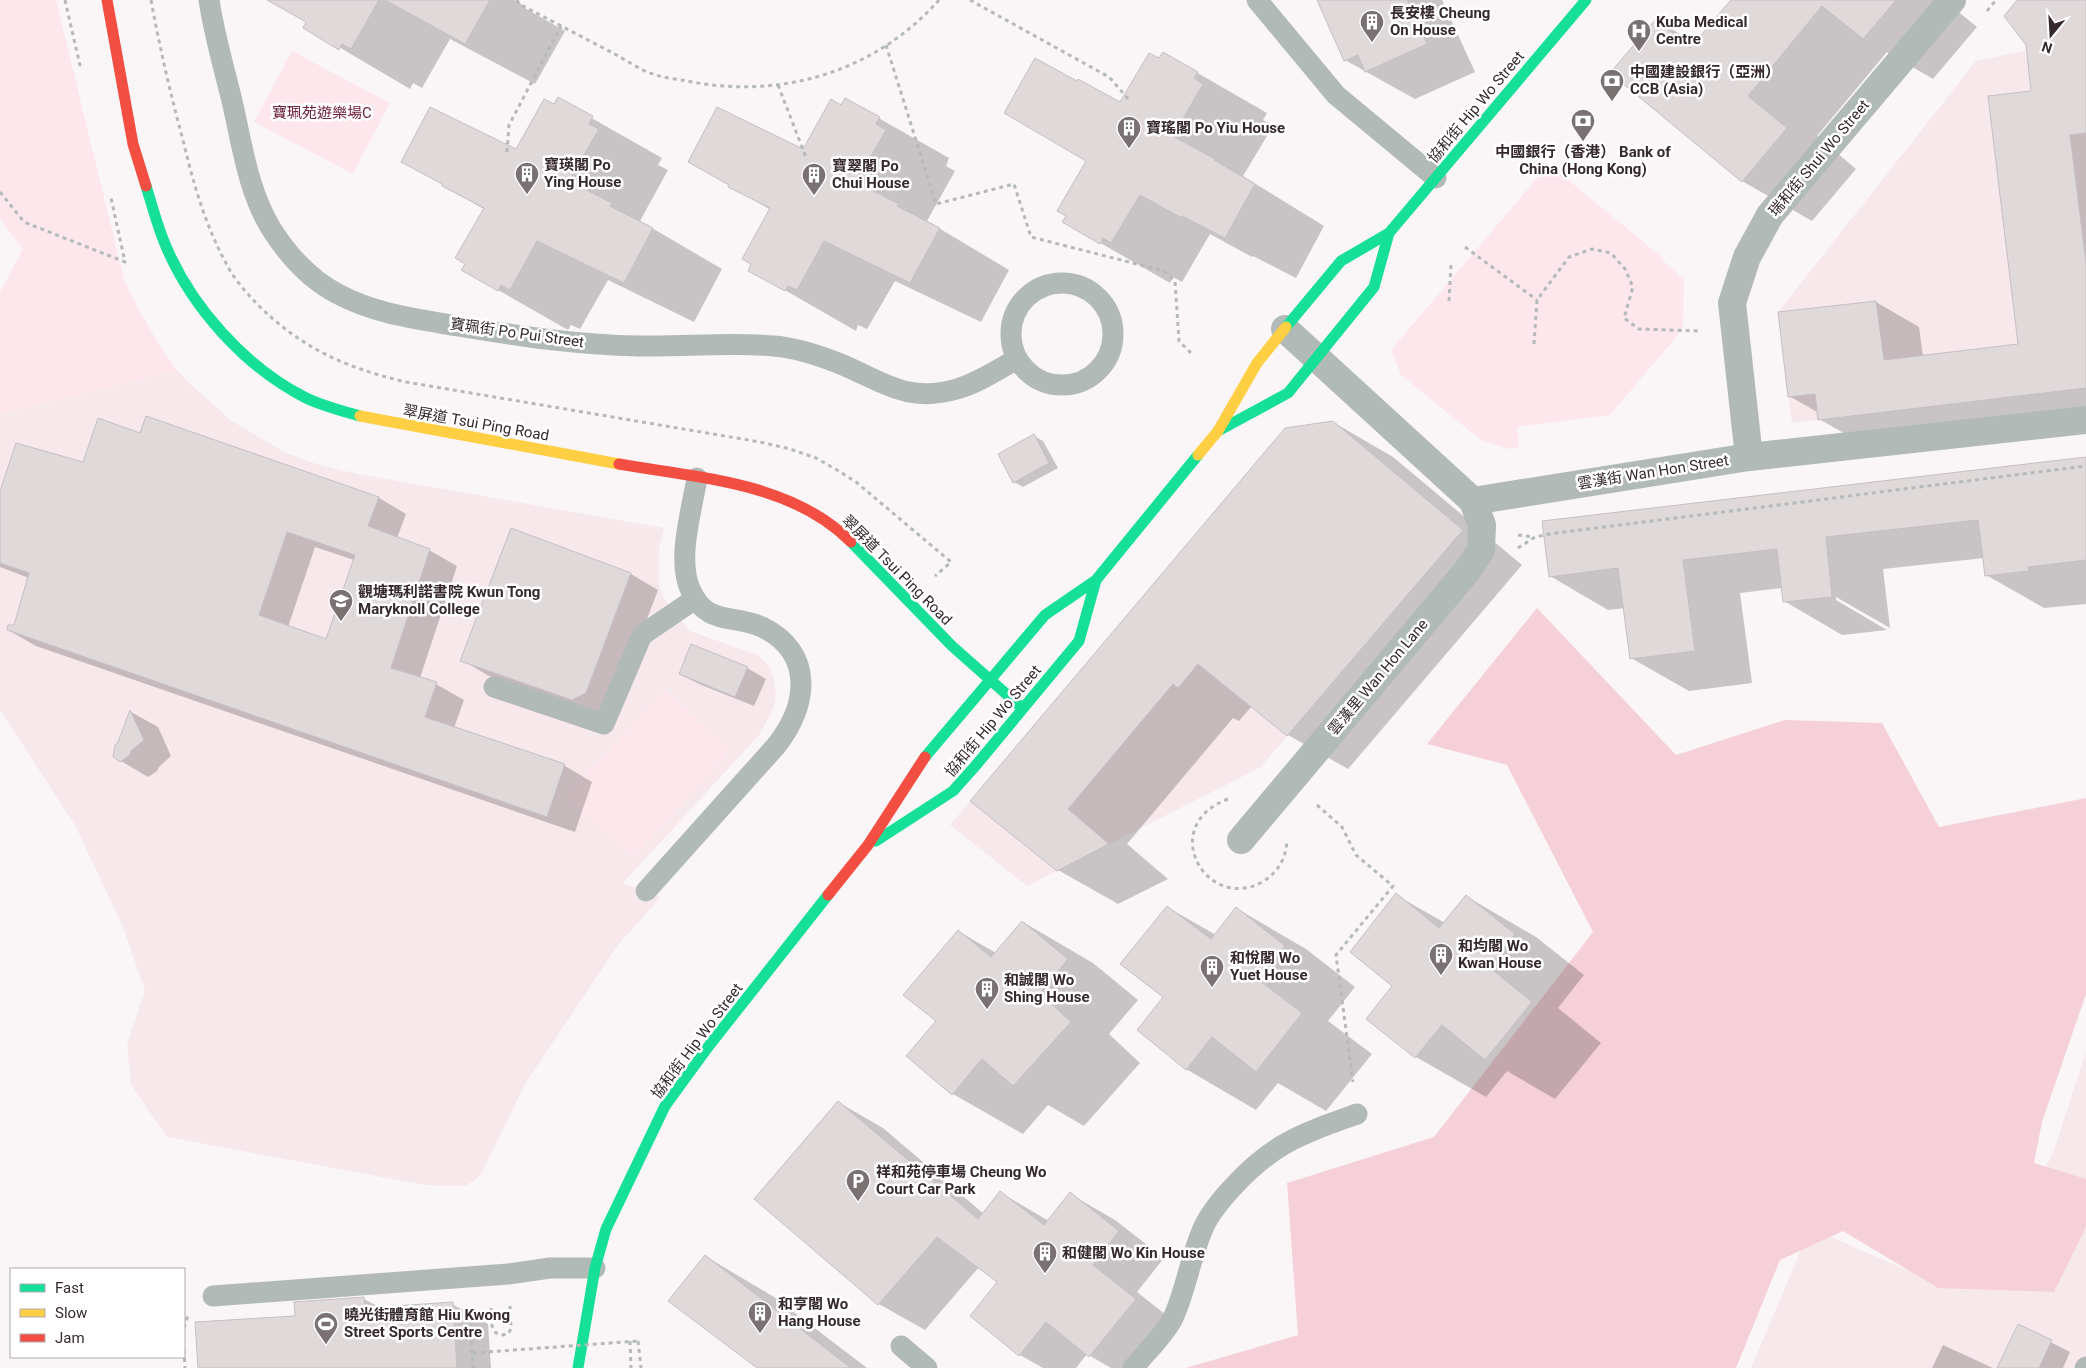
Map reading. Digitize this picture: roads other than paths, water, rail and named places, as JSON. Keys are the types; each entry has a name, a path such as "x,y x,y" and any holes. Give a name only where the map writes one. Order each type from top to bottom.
{"main road":[{"name":"翠屏道 Tsui Ping Road","path":"107,0 133,144 165,244 184,281 202,310 249,359 306,398 337,410 373,420 745,486 780,496 811,510 838,528 952,646 1022,708"},
{"name":"協和街 Hip Wo Street","path":"578,1368 595,1268 606,1229 616,1205 666,1106 708,1047 868,845 921,762 989,680 1045,615 1096,580 1218,431 1257,363 1341,261 1389,233 1586,0"},
{"name":"協和街 Hip Wo Street","path":"1218,431 1288,393 1374,288 1389,233"},
{"name":"協和街 Hip Wo Street","path":"868,845 953,791 1079,641 1096,580"}],"street":[{"name":"瑞和街 Shui Wo Street","path":"1749,457 1732,302 1747,257 1770,215 1952,0"},
{"path":"1285,329 1473,501"},
{"name":"雲漢街 Wan Hon Street","path":"1473,501 1749,457 2086,420"},
{"name":"雲漢里 Wan Hon Lane","path":"1241,840 1467,571 1480,550 1482,526 1473,501"}],"lane":[{"name":"寶珮街 Po Pui Street","path":"209,0 246,162 261,209 271,228 286,249 302,266 318,281 338,294 360,304 412,318 540,338 636,346 773,346 796,349 821,356 898,390 918,394 939,393 958,389 983,379 1017,359"},
{"path":"1257,0 1336,95 1436,178"},
{"path":"1066,283 1083,288 1098,297 1108,312 1113,329 1111,347 1104,363 1092,376 1077,383 1059,385 1041,381 1026,371 1017,359 1012,344 1011,328 1015,313 1023,300 1036,290 1050,284 1066,283"},
{"path":"646,891 788,732 801,696 799,669 784,643 773,634 756,625 728,620 708,613 695,599 688,584 685,564 697,478"},
{"path":"494,687 604,724 642,635 695,599"},
{"path":"1133,1368 1160,1338 1172,1318 1202,1230 1222,1199 1248,1170 1285,1142 1357,1114"},
{"path":"213,1296 508,1274 550,1268 595,1268"},
{"path":"901,1346 927,1368"}],"place":[{"name":"長安樓 Cheung On House","path":"1372,43"},
{"name":"Kuba Medical Centre","path":"1639,52"},
{"name":"中國建設銀行（亞洲） CCB (Asia)","path":"1612,102"},
{"name":"中國銀行（香港） Bank of China (Hong Kong)","path":"1583,142"},
{"name":"寶瑤閣 Po Yiu House","path":"1129,149"},
{"name":"寶瑛閣 Po Ying House","path":"527,195"},
{"name":"寶翠閣 Po Chui House","path":"814,196"},
{"name":"觀塘瑪利諾書院 Kwun Tong Maryknoll College","path":"341,622"},
{"name":"和均閣 Wo Kwan House","path":"1441,976"},
{"name":"和悅閣 Wo Yuet House","path":"1212,988"},
{"name":"和誠閣 Wo Shing House","path":"987,1010"},
{"name":"祥和苑停車場 Cheung Wo Court Car Park","path":"858,1202"},
{"name":"和健閣 Wo Kin House","path":"1045,1274"},
{"name":"和亨閣 Wo Hang House","path":"760,1334"},
{"name":"曉光街體育館 Hiu Kwong Street Sports Centre","path":"326,1345"}],"park label":[{"name":"寶珮苑遊樂場C","path":"322,113"}]}
